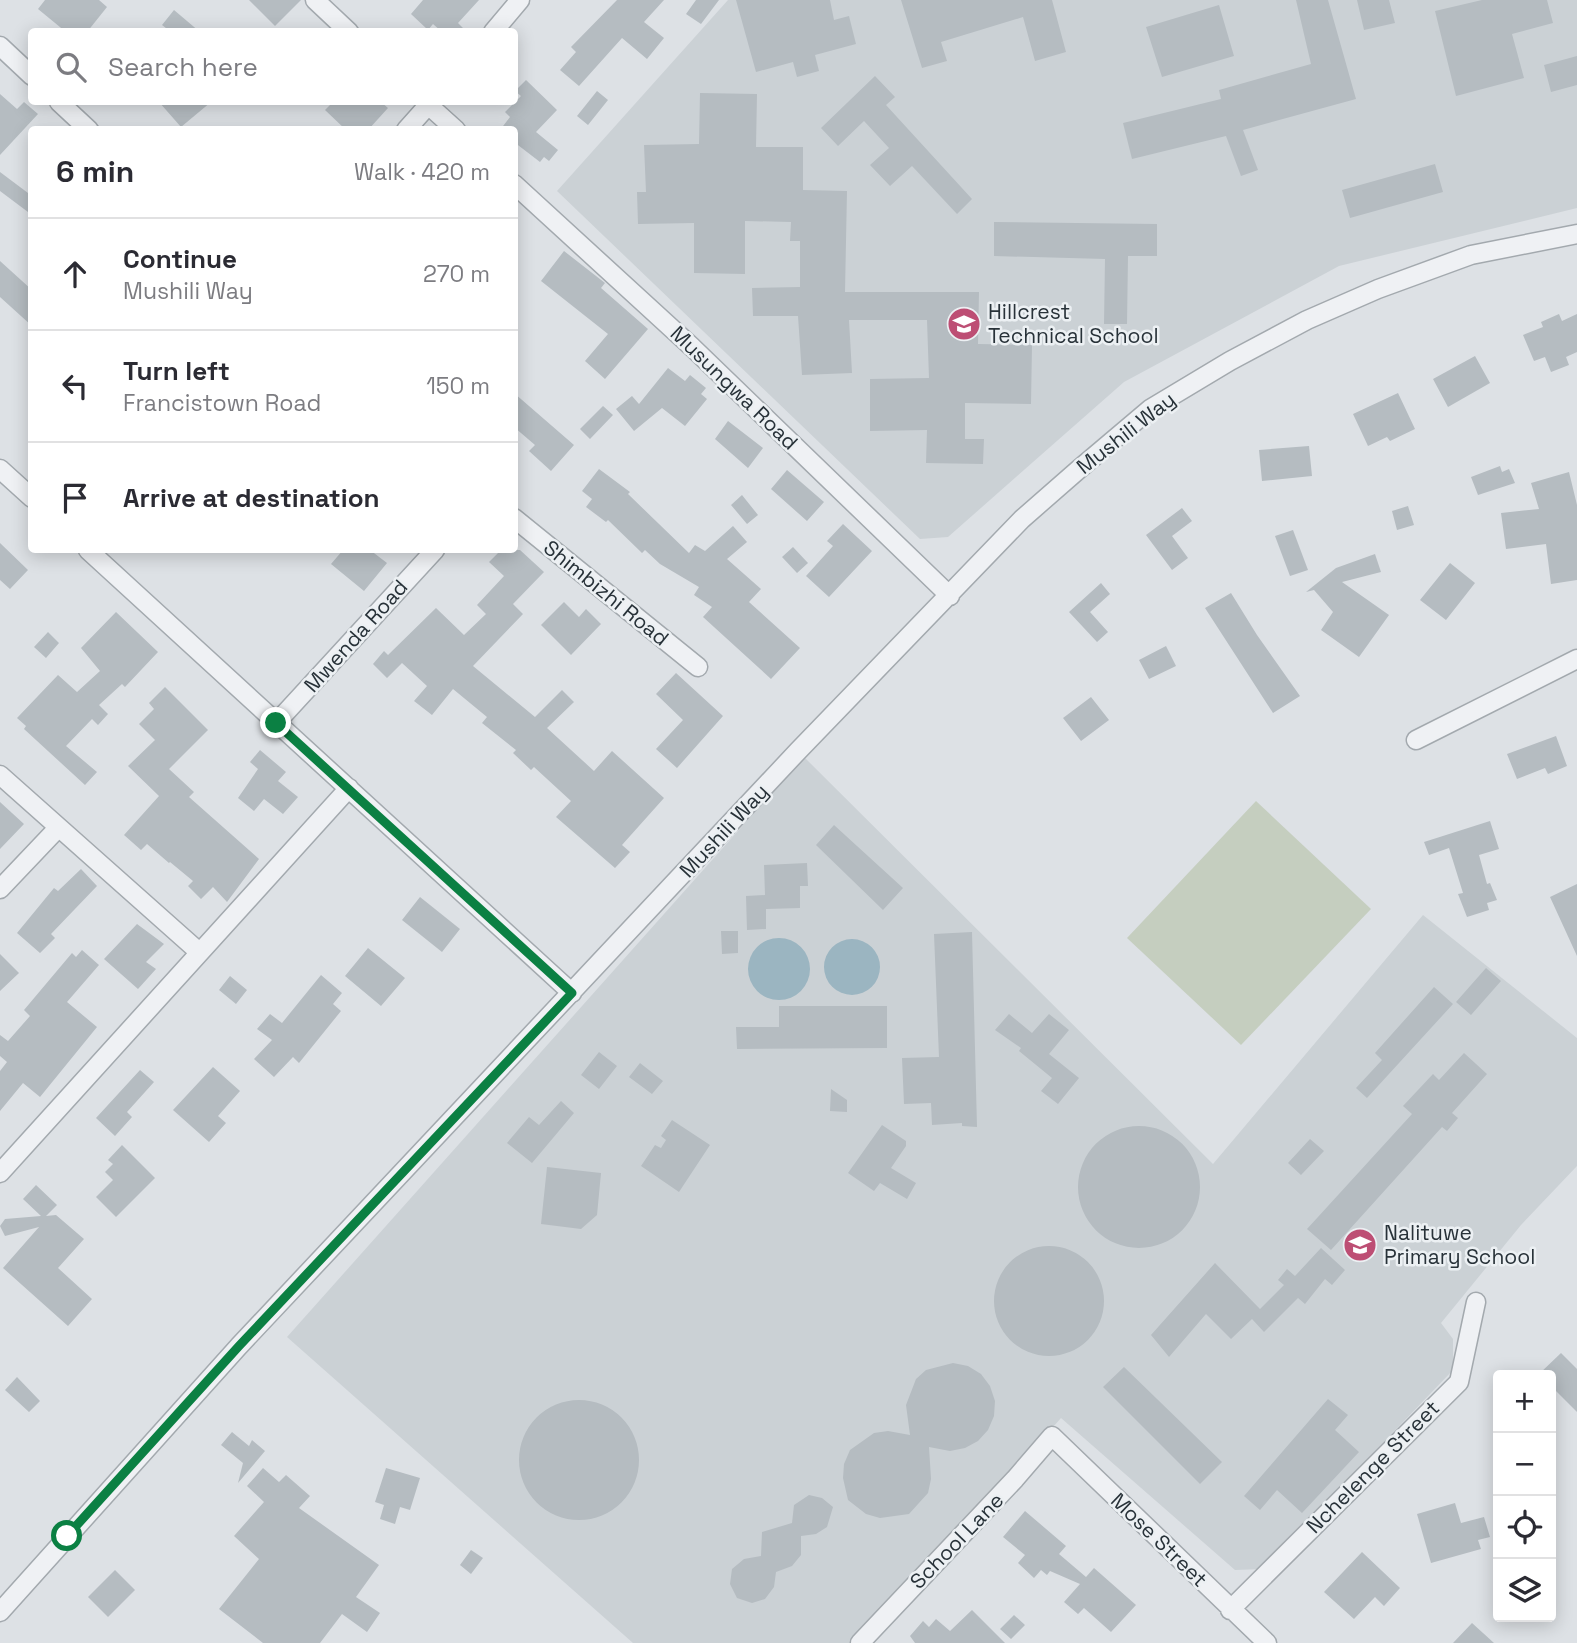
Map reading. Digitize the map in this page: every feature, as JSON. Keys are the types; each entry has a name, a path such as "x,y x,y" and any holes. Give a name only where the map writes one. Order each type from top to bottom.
{"street":[{"path":"315,0 345,28"},
{"path":"496,28 520,0"},
{"path":"0,46 28,72"},
{"path":"62,105 85,126"},
{"path":"409,126 426,105"},
{"path":"430,105 452,126"},
{"name":"Musungwa Road","path":"518,188 692,347 950,596"},
{"name":"Mushili Way","path":"0,1612 239,1346 798,751 1022,519 1150,409 1230,360 1307,320 1471,255 1577,234"},
{"path":"0,468 28,490"},
{"name":"Shimbizhi Road","path":"518,520 698,667"},
{"path":"91,553 572,993"},
{"name":"Mwenda Road","path":"276,723 432,553"},
{"path":"1416,740 1577,659"},
{"path":"0,775 198,951"},
{"path":"0,1172 198,951 349,788"},
{"path":"0,889 58,828"},
{"name":"Nchelenge Street","path":"1230,1610 1459,1382 1476,1303"},
{"name":"Mose Street","path":"1052,1436 1267,1643"},
{"name":"School Lane","path":"860,1643 1015,1479 1052,1436"}],"shaded area":[{"name":"Hillcrest Technical School","path":"728,0 1577,0 1577,208 1339,266 1124,382 948,537 920,539 557,191"},
{"path":"804,757 1213,1164 1423,915 1577,1038 1577,1166 1521,1225 1441,1323 1453,1339 1453,1370 1262,1569 1235,1570 1061,1418 862,1643 633,1643 287,1337"}],"green space":[{"path":"1256,801 1371,909 1241,1045 1127,938"}],"water":[{"path":"779,938 801,947 810,969 801,991 779,1000 757,991 748,969 757,947"},
{"path":"852,939 863,941 872,947 878,956 878,978 872,987 863,993 852,995 841,993 832,987 826,978 824,967 826,956 832,947 841,941"}],"building":[{"path":"45,0 99,0 107,7 90,28 61,28 38,9"},
{"path":"249,0 301,0 275,26"},
{"path":"423,0 479,0 458,23 463,28 438,28 433,24 426,28 411,14"},
{"path":"617,0 664,0 644,22 664,38 647,59 622,38 579,86 560,70 576,52 571,47"},
{"path":"696,0 719,0 701,24 686,14"},
{"path":"736,0 830,0 834,20 849,16 856,44 815,55 819,71 797,77 793,62 756,72"},
{"path":"901,0 1052,0 1066,52 1035,61 1023,17 941,42 947,61 922,68"},
{"path":"1296,0 1328,0 1356,99 1243,130 1258,170 1241,176 1226,136 1132,159 1123,123 1221,99 1219,90 1311,64"},
{"path":"1357,0 1389,0 1395,23 1364,30"},
{"path":"1482,0 1547,0 1553,23 1512,34 1524,78 1456,96 1435,11"},
{"path":"1219,5 1234,56 1162,77 1146,27"},
{"path":"174,10 195,28 166,28 162,25"},
{"path":"1577,56 1577,85 1551,92 1544,65"},
{"path":"875,76 895,97 886,105 972,199 957,214 912,166 890,186 870,165 889,148 864,121 838,146 821,128"},
{"path":"526,80 557,110 536,132 558,150 549,161 544,157 540,162 518,145 518,126 503,126 510,117 505,112 512,105 518,105 521,96 518,88"},
{"path":"597,91 608,100 588,125 577,116"},
{"path":"700,93 757,94 756,147 803,147 803,190 847,191 845,292 979,292 978,344 1032,345 1031,404 965,403 965,439 984,439 983,464 926,463 927,430 870,431 870,379 929,378 927,320 849,320 852,373 802,375 798,316 753,316 752,288 800,287 800,241 790,241 791,222 745,221 745,274 694,273 694,223 638,224 637,192 646,192 644,145 699,144"},
{"path":"0,94 17,109 24,102 38,114 0,155"},
{"path":"162,105 207,105 182,126"},
{"path":"330,105 384,105 388,108 372,126 342,126 325,110"},
{"path":"1435,164 1443,192 1350,218 1342,190"},
{"path":"0,172 28,193 28,212 0,191"},
{"path":"994,222 1157,224 1157,256 1128,256 1127,324 1104,324 1105,259 994,256"},
{"path":"564,251 605,283 601,288 648,329 605,379 585,361 608,334 541,281"},
{"path":"0,261 28,286 28,322 0,297"},
{"path":"1559,314 1562,321 1577,314 1577,352 1566,357 1569,365 1551,372 1545,357 1534,361 1523,335 1543,327 1541,322"},
{"path":"1475,356 1490,383 1448,407 1433,379"},
{"path":"668,368 685,381 690,375 706,388 701,394 707,399 685,426 662,408 634,431 616,409 632,396 639,404"},
{"path":"1398,393 1415,429 1390,441 1387,437 1368,446 1353,414"},
{"path":"518,396 574,445 551,471 529,451 535,445 518,430"},
{"path":"603,406 613,415 590,439 580,429"},
{"path":"728,421 763,448 748,468 715,439"},
{"path":"1309,446 1312,476 1262,481 1259,450"},
{"path":"1500,466 1502,472 1509,469 1515,483 1478,495 1471,477"},
{"path":"599,469 630,492 628,494 689,553 695,545 705,551 733,526 747,542 727,559 761,589 749,602 800,648 771,679 703,617 712,607 694,595 699,587 660,564 645,550 642,553 608,520 606,522 586,507 592,499 582,491"},
{"path":"787,470 824,502 807,521 771,489"},
{"path":"1569,472 1577,505 1577,580 1551,584 1546,544 1506,549 1501,513 1539,509 1531,483"},
{"path":"742,495 758,515 747,524 731,505"},
{"path":"1408,506 1414,525 1397,530 1392,511"},
{"path":"1182,508 1192,521 1172,536 1188,558 1172,570 1146,535"},
{"path":"843,524 872,551 829,597 806,576 833,546 827,541"},
{"path":"1293,530 1308,570 1290,576 1275,536"},
{"path":"0,543 28,570 10,589 0,580"},
{"path":"793,547 808,563 797,573 782,557"},
{"path":"520,550 544,572 513,604 523,614 473,666 535,717 562,690 574,702 547,728 594,771 612,751 664,798 622,845 630,852 615,868 556,817 571,801 534,767 531,770 513,753 516,750 482,723 487,717 453,689 432,715 414,701 427,686 402,663 387,678 373,664 384,651 388,655 436,608 464,635 486,614 477,605 504,576 489,562 498,553 518,553"},
{"path":"340,553 374,553 387,563 364,591 331,564"},
{"path":"1375,554 1381,572 1342,582 1389,615 1359,657 1321,630 1333,612 1314,590 1306,592 1336,568"},
{"path":"1450,563 1475,583 1446,620 1420,600"},
{"path":"1101,583 1110,594 1090,612 1108,632 1097,642 1069,612"},
{"path":"1231,593 1300,696 1273,713 1205,608"},
{"path":"564,602 579,617 586,609 601,624 571,655 541,625"},
{"path":"116,612 158,652 125,687 122,684 99,705 108,714 98,725 92,719 66,746 97,772 85,785 24,729 26,726 17,718 58,675 77,692 100,671 81,648"},
{"path":"48,632 59,643 46,658 34,647"},
{"path":"1166,646 1176,666 1149,679 1139,660"},
{"path":"676,673 723,716 677,768 656,749 683,720 656,694"},
{"path":"165,687 208,730 169,769 194,792 189,797 259,859 227,902 213,887 201,899 188,886 193,881 147,844 141,850 124,835 159,796 128,766 155,740 139,724 154,709 149,703"},
{"path":"1091,697 1109,720 1081,741 1063,718"},
{"path":"1556,736 1567,766 1548,774 1545,768 1517,779 1507,754"},
{"path":"260,750 286,772 278,781 298,797 283,814 264,799 254,811 238,798 258,769 250,762"},
{"path":"0,802 24,824 0,849"},
{"path":"1490,821 1499,849 1479,855 1487,884 1490,883 1497,900 1487,903 1489,910 1467,917 1458,894 1463,893 1449,848 1429,855 1424,842"},
{"path":"834,825 903,888 883,910 816,845"},
{"path":"807,863 808,886 800,886 800,908 766,909 766,929 747,930 746,896 765,895 764,865"},
{"path":"81,869 97,886 51,934 55,938 40,953 17,933 54,888 58,891"},
{"path":"1577,884 1577,956 1550,897"},
{"path":"420,897 460,929 442,952 402,920"},
{"path":"137,924 164,944 146,962 156,969 138,989 104,959"},
{"path":"721,931 738,931 738,953 722,954"},
{"path":"972,932 977,1127 962,1126 962,1123 932,1125 931,1103 904,1104 902,1058 939,1057 934,934"},
{"path":"368,948 405,978 381,1006 345,976"},
{"path":"82,950 99,965 67,1002 97,1027 40,1097 23,1083 0,1111 0,1071 7,1062 0,1056 0,1035 8,1041 30,1016 24,1010 72,953 76,957"},
{"path":"0,954 19,973 0,991"},
{"path":"1486,968 1501,981 1471,1015 1456,1002"},
{"path":"321,975 342,993 333,1004 341,1011 299,1063 293,1057 274,1077 254,1059 272,1040 257,1029 270,1014 282,1023"},
{"path":"230,976 247,990 236,1004 219,990"},
{"path":"1434,987 1453,1004 1367,1098 1356,1088 1382,1060 1375,1053"},
{"path":"779,1006 887,1006 887,1048 737,1049 736,1027 779,1027"},
{"path":"1009,1014 1032,1033 1049,1014 1069,1030 1049,1054 1079,1078 1058,1104 1041,1091 1052,1078 1019,1051 1021,1048 995,1030"},
{"path":"599,1052 617,1066 599,1089 581,1075"},
{"path":"1464,1053 1487,1074 1452,1113 1458,1118 1447,1131 1442,1127 1331,1250 1307,1229 1412,1114 1403,1106 1433,1074 1439,1080"},
{"path":"640,1063 663,1081 652,1094 629,1077"},
{"path":"213,1067 240,1091 218,1116 226,1123 209,1142 173,1110"},
{"path":"140,1070 154,1082 127,1112 132,1117 115,1136 96,1118"},
{"path":"831,1089 847,1100 847,1112 830,1111"},
{"path":"561,1101 574,1113 532,1163 507,1143 529,1117 539,1125"},
{"path":"672,1120 710,1145 679,1192 641,1166 655,1145 661,1148 666,1140 661,1136"},
{"path":"882,1125 906,1141 906,1146 891,1168 916,1183 907,1199 880,1183 874,1191 848,1173"},
{"path":"1139,1126 1162,1131 1182,1144 1195,1164 1200,1187 1195,1210 1182,1230 1162,1243 1139,1248 1116,1243 1096,1230 1083,1210 1078,1187 1083,1164 1096,1144 1116,1131"},
{"path":"1310,1139 1324,1151 1301,1175 1288,1163"},
{"path":"122,1145 155,1178 116,1217 96,1197 113,1180 105,1172 113,1164 108,1160"},
{"path":"547,1167 601,1173 597,1215 581,1229 541,1224"},
{"path":"36,1185 57,1205 46,1216 56,1215 84,1239 58,1268 92,1299 68,1326 3,1268 39,1227 5,1236 0,1226 5,1219 41,1216 23,1199"},
{"path":"1049,1246 1070,1251 1088,1262 1099,1280 1104,1301 1099,1322 1088,1340 1070,1351 1049,1356 1028,1351 1010,1340 999,1322 994,1301 999,1280 1010,1262 1028,1251"},
{"path":"1321,1248 1345,1270 1332,1285 1325,1279 1305,1304 1298,1298 1264,1332 1252,1319 1231,1339 1206,1314 1169,1357 1151,1335 1215,1263 1260,1309 1284,1285 1278,1280 1287,1269 1295,1276"},
{"path":"1561,1353 1577,1369 1577,1412 1556,1391 1556,1370 1543,1370"},
{"path":"953,1363 968,1366 981,1374 990,1386 995,1401 994,1416 988,1430 978,1441 965,1448 950,1451 929,1447 931,1479 928,1493 909,1514 880,1518 866,1514 848,1500 843,1478 844,1464 850,1450 874,1433 888,1431 910,1435 906,1405 916,1379 926,1370"},
{"path":"1124,1367 1222,1462 1200,1484 1103,1387"},
{"path":"17,1377 40,1401 29,1412 5,1390"},
{"path":"1328,1399 1348,1415 1335,1430 1359,1452 1302,1513 1277,1490 1260,1510 1244,1496"},
{"path":"579,1400 602,1405 621,1418 634,1437 639,1460 634,1483 621,1502 602,1515 579,1520 556,1515 537,1502 524,1483 519,1460 524,1437 537,1418 556,1405"},
{"path":"232,1432 249,1446 252,1440 265,1451 238,1483 243,1463 221,1445"},
{"path":"263,1468 279,1482 286,1475 310,1496 299,1508 379,1565 356,1597 380,1613 367,1632 342,1614 320,1643 263,1643 219,1609 259,1559 234,1536 264,1502 247,1486"},
{"path":"386,1468 420,1478 410,1510 400,1507 395,1524 380,1519 384,1505 375,1502"},
{"path":"809,1495 822,1498 833,1507 827,1527 816,1534 801,1536 801,1555 792,1566 776,1572 774,1587 765,1599 752,1603 737,1598 730,1584 732,1569 744,1559 761,1556 762,1532 792,1523 794,1505"},
{"path":"1455,1503 1461,1523 1484,1517 1490,1537 1478,1540 1481,1549 1431,1563 1417,1514"},
{"path":"1025,1511 1066,1546 1059,1554 1086,1577 1094,1568 1136,1605 1111,1632 1084,1608 1078,1614 1064,1602 1080,1584 1050,1571 1047,1575 1041,1570 1034,1578 1018,1563 1025,1555 1003,1537"},
{"path":"471,1550 483,1558 471,1574 460,1565"},
{"path":"1362,1552 1400,1588 1384,1606 1375,1597 1354,1619 1324,1592"},
{"path":"115,1570 135,1590 108,1617 88,1597"},
{"path":"972,1610 1005,1643 915,1643 910,1636 923,1621 929,1627 936,1619 950,1631"},
{"path":"1014,1615 1025,1625 1011,1639 1000,1629"},
{"path":"1472,1623 1494,1643 1453,1643"}],"place":[{"name":"Hillcrest Technical School","path":"964,324"},
{"name":"Nalituwe Primary School","path":"1360,1245"}],"route":[{"path":"67,1536 239,1346 572,993 276,723"}]}
